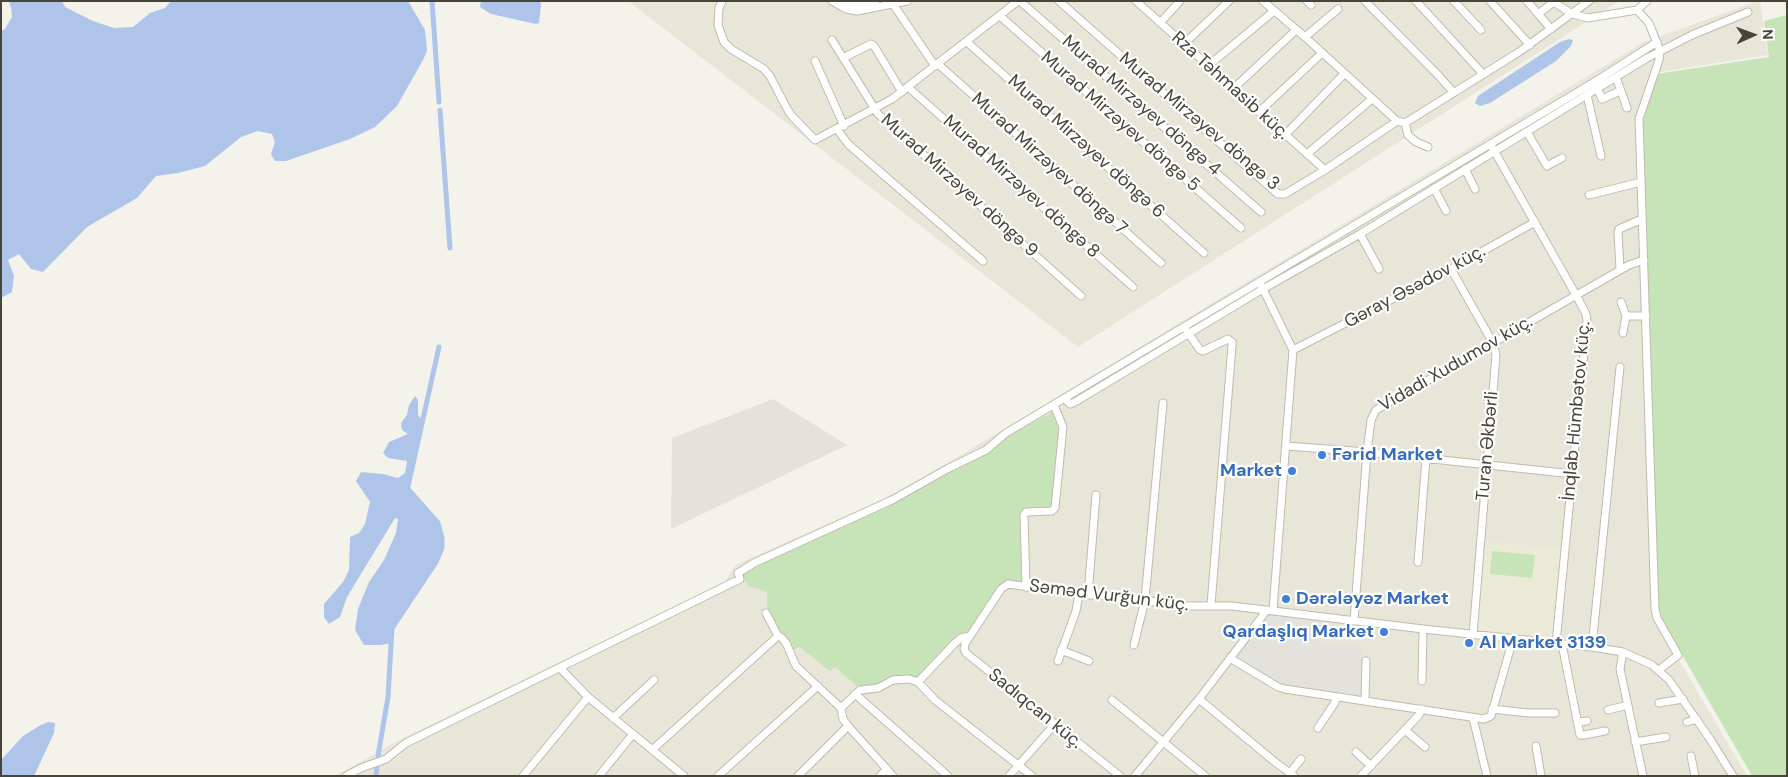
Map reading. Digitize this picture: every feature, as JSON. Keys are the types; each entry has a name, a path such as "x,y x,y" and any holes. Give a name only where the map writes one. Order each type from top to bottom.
{"street":[{"path":"722,1 717,16 724,42 731,49 764,69 770,76 791,114 815,140 874,110 905,89 1019,1"},
{"path":"833,2 840,1 861,5 876,1"},
{"path":"833,2 846,9 856,11 906,1"},
{"name":"Murad Mirzəyev döngə 4","path":"1019,1 1261,212"},
{"name":"Murad Mirzəyev döngə 3","path":"1059,1 1278,194 1285,194 1483,74 1552,29 1589,1"},
{"name":"Rza Təhmasib küç.","path":"1136,1 1325,170"},
{"path":"1160,23 1180,1"},
{"path":"1184,44 1229,1"},
{"path":"1263,1 1372,99 1401,122 1408,135 1416,142 1428,147"},
{"path":"1365,1 1440,76 1453,92"},
{"path":"1416,1 1483,74"},
{"path":"1454,1 1481,30"},
{"path":"1490,1 1530,44"},
{"path":"1527,1 1552,29"},
{"path":"1538,14 1554,2 1572,14 1588,18 1637,10 1647,1"},
{"name":"Murad Mirzəyev döngə 7","path":"893,4 936,65 1161,263"},
{"path":"1305,37 1338,9"},
{"path":"1637,10 1649,24 1658,42 1660,51 1659,60 1639,119 1655,610 1657,618 1678,655 1659,670"},
{"path":"1208,66 1274,11"},
{"path":"346,776 386,759 406,743 740,579 738,573 754,563 892,500 954,465 986,450 1006,433 1135,355 1360,234 1660,51 1748,12"},
{"name":"Murad Mirzəyev döngə 5","path":"1000,16 1242,228"},
{"path":"1233,89 1296,30"},
{"name":"Murad Mirzəyev döngə 9","path":"832,40 874,110 1081,296"},
{"name":"Murad Mirzəyev döngə 6","path":"967,42 1204,254"},
{"path":"1064,399 1070,404 1075,402 1190,334 1393,201 1596,81 1658,42"},
{"name":"Murad Mirzəyev döngə 8","path":"843,58 871,44 874,46 905,89 1133,287"},
{"path":"1259,112 1322,53"},
{"path":"814,61 844,126"},
{"path":"1285,135 1344,74"},
{"path":"1616,77 1626,108"},
{"path":"1597,88 1602,99 1620,91"},
{"path":"1587,95 1601,156"},
{"path":"1307,154 1372,99"},
{"path":"837,130 848,144 983,261"},
{"path":"1527,132 1547,166 1562,158"},
{"name":"İnqlab Hümbətov küç.","path":"1490,144 1586,314 1588,328 1573,474 1559,644 1578,722"},
{"path":"1465,169 1475,189"},
{"path":"1589,195 1641,182"},
{"path":"1434,188 1446,211"},
{"path":"1393,201 1398,210"},
{"path":"1620,270 1618,232 1642,218"},
{"name":"Gəray Əsədov küç.","path":"1293,350 1451,269 1535,222"},
{"path":"1360,234 1379,269"},
{"name":"Vidadi Xudumov küç.","path":"1354,621 1367,452 1371,420 1376,410 1620,270 1635,262 1644,260"},
{"name":"Turan Əkbərli","path":"1451,269 1493,342 1496,355 1473,634"},
{"path":"1135,776 1270,610 1293,350 1261,286"},
{"path":"1621,302 1626,316 1623,332"},
{"path":"1626,316 1646,316"},
{"path":"1184,327 1200,350 1203,351 1228,339 1232,342 1210,605"},
{"path":"1135,355 1141,363"},
{"path":"1592,647 1620,367"},
{"path":"1134,645 1145,600 1163,403"},
{"path":"1026,587 1024,515 1026,512 1052,511 1055,508 1063,427 1054,405"},
{"path":"1286,446 1367,452 1573,474"},
{"path":"1418,562 1426,458"},
{"path":"1088,595 1096,495"},
{"name":"Səməd Vurğun küç.","path":"918,682 955,643 962,638 970,636 1004,586 1008,584 1079,594 1145,600 1173,606 1210,605 1270,610 1592,647 1623,652 1644,660 1659,670 1669,680 1697,719 1733,776"},
{"path":"1058,661 1076,611 1079,594"},
{"path":"766,613 778,636 786,643 796,666 841,708 843,719 848,726 893,776"},
{"path":"1422,681 1423,629"},
{"path":"652,750 778,636"},
{"name":"Sadıqcan küç.","path":"970,636 965,644 964,649 966,653 1120,776"},
{"path":"1230,658 1278,687 1473,718 1488,718 1513,639"},
{"path":"1061,650 1089,661"},
{"path":"1623,652 1620,670 1643,776"},
{"path":"1365,700 1366,661"},
{"path":"560,668 588,697 684,776"},
{"path":"841,708 855,694 864,689 878,688 893,680 910,679 918,682 935,700 1032,776"},
{"path":"613,718 654,680"},
{"path":"718,776 818,686"},
{"path":"855,694 948,776"},
{"path":"523,776 588,697"},
{"path":"1318,728 1337,697"},
{"path":"1199,698 1292,775 1301,758"},
{"path":"1659,703 1683,699"},
{"path":"1112,700 1206,776"},
{"path":"1608,710 1628,705"},
{"path":"1365,775 1371,766 1419,715 1422,709"},
{"path":"1492,709 1528,713 1555,713"},
{"path":"1473,718 1487,776"},
{"path":"1687,722 1697,719"},
{"path":"1587,720 1578,722 1581,735 1605,731"},
{"path":"1009,776 1054,724"},
{"path":"798,776 848,726"},
{"path":"1405,730 1426,747"},
{"path":"599,776 632,734"},
{"path":"1636,742 1666,737"},
{"path":"1536,746 1541,776"},
{"path":"1356,752 1371,766"},
{"path":"1690,756 1694,776"},
{"path":"880,776 887,769"}],"shaded area":[{"path":"628,1 1619,1 1078,347"},
{"path":"1760,1 1768,55 1652,73 1655,619 1747,776 335,776 403,738 725,582 735,565 888,497 918,481 1644,42"},
{"path":"773,399 847,445 671,529 672,438"},
{"path":"1485,541 1561,548 1553,639 1476,631"},
{"path":"1266,614 1322,623 1321,643 1362,645 1361,695 1286,687 1234,658"}],"green space":[{"path":"1787,15 1787,776 1752,776 1658,613 1641,115 1656,74 1769,57 1764,21"},
{"path":"1055,411 1061,427 1053,509 1022,510 1025,582 1002,582 974,627 954,641 921,678 892,677 883,684 861,687 835,667 830,671 800,647 792,650 783,635 778,633 767,610 767,592 748,586 742,573 900,499 1001,439"},
{"path":"1492,551 1535,555 1532,578 1490,574"}],"water":[{"path":"9,1 62,1 65,7 93,21 114,28 133,27 150,13 165,8 171,1 408,1 425,30 427,51 397,106 375,127 350,139 286,161 275,161 271,154 275,142 272,134 258,131 241,137 205,166 156,176 137,198 87,227 43,272 31,269 19,254 8,260 14,276 12,292 1,298 1,31 5,29 12,17"},
{"path":"481,1 540,1 539,23 536,24 491,14 480,7"},
{"path":"1569,39 1573,40 1571,46 1556,61 1490,103 1480,106 1475,103 1478,96 1560,42"},
{"path":"415,396 418,400 418,415 423,421 408,489 438,523 442,538 442,548 436,562 392,628 391,643 364,645 355,630 358,609 369,582 384,560 396,533 398,519 395,518 347,597 340,617 329,624 324,617 324,604 343,582 349,570 350,537 359,533 365,524 370,502 356,481 361,472 383,474 398,478 405,473 407,461 388,458 383,453 389,442 408,434 402,430 401,423 407,415 409,405"},
{"path":"48,722 55,723 54,733 34,776 1,776 1,760 23,736"}],"waterway":[{"path":"432,1 439,102"},
{"path":"440,110 450,248"},
{"path":"407,491 439,347"},
{"path":"378,756 388,697 392,628 436,562 442,548 442,538 438,523 408,489"},
{"path":"376,776 377,767"}],"place":[{"name":"Fərid Market","path":"1322,455"},
{"name":"Market","path":"1292,471"},
{"name":"Dərələyəz Market","path":"1286,599"},
{"name":"Qardaşlıq Market","path":"1384,632"},
{"name":"Al Market 3139","path":"1469,643"}]}
